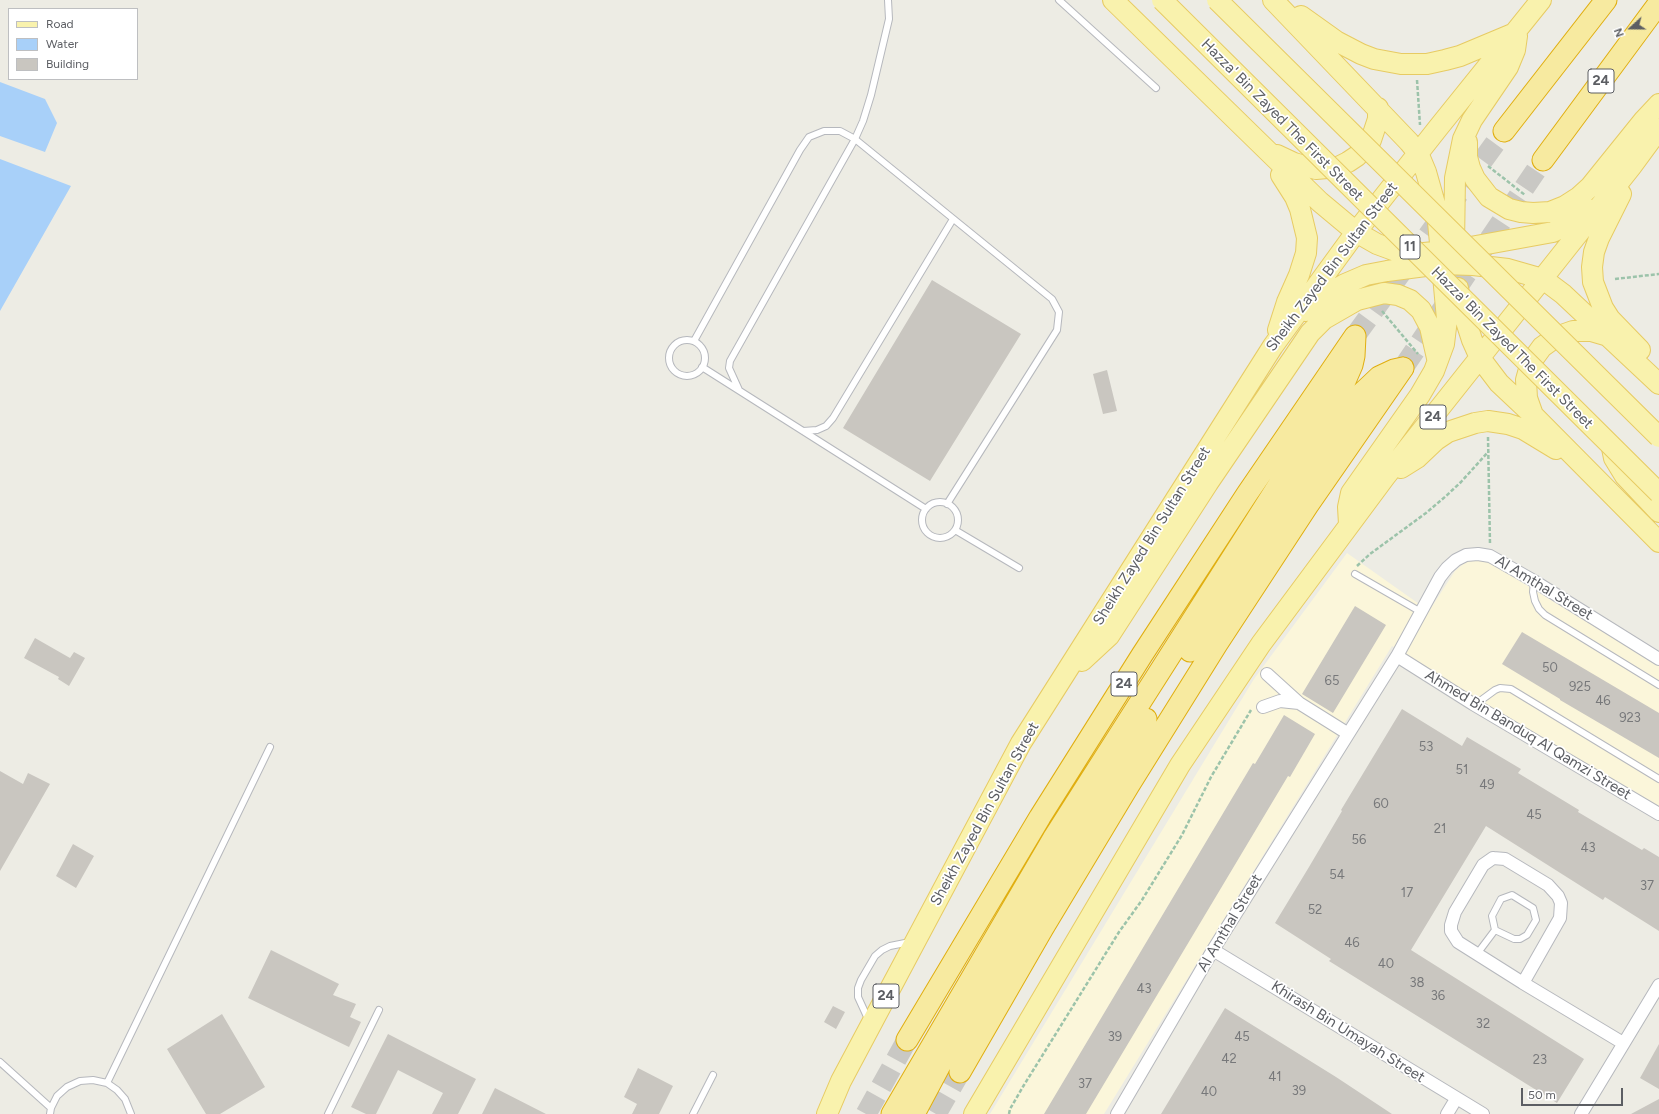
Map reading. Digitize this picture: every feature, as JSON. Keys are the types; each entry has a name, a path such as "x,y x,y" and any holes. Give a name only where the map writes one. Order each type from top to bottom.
{"highway":[{"path":"1504,131 1606,0"},
{"name":"24","path":"1543,160 1659,3"},
{"name":"24","path":"892,1114 1053,839 1345,381 1354,356 1355,336 1247,494 1142,655 1036,824 907,1040"},
{"path":"914,1114 939,1067 1157,701 1286,503 1366,388 1387,373 1403,368 1304,512 1162,732 1043,928 960,1072"}],"main road":[{"path":"1113,0 1265,150 1335,216 1356,232 1378,244 1396,251 1424,253 1473,265 1508,269 1543,279 1563,294 1659,384"},
{"name":"Hazza' Bin Zayed The First Street","path":"1162,0 1659,493"},
{"path":"1217,0 1659,437"},
{"path":"1273,0 1378,108 1418,154 1426,172 1447,258 1464,315 1472,340 1480,358 1498,383 1533,415 1659,542"},
{"path":"1277,0 1348,48 1388,62 1421,64 1445,60 1460,56 1517,32 1515,50 1508,67 1468,126 1459,154 1455,178 1447,258 1447,319 1444,344 1429,359"},
{"name":"Sheikh Zayed Bin Sultan Street","path":"827,1114 841,1081 1021,743 1273,346 1356,232 1541,0"},
{"path":"1468,126 1467,157 1474,179 1489,197 1510,209 1521,212 1550,212 1565,206 1584,192 1659,104"},
{"path":"1265,150 1305,167 1316,169 1338,166 1357,156 1371,140 1377,124 1378,108"},
{"name":"24","path":"974,1114 1180,765 1261,644 1385,477 1543,279 1659,129"},
{"path":"1265,150 1295,197 1300,209 1307,238 1306,253 1299,275 1287,302 1273,346"},
{"path":"1273,346 1307,311 1326,295 1345,284 1366,275 1447,258 1542,235 1564,227 1582,215 1608,185 1631,167"},
{"path":"1631,167 1620,196 1599,238 1594,252 1592,267 1593,282 1602,308 1610,319 1659,370"},
{"path":"1061,681 1109,636 1212,476 1310,333 1324,319 1357,300 1384,292 1398,295 1410,300 1421,310 1430,327 1429,359 1420,395 1356,485 1349,502 1349,524"},
{"path":"1533,415 1527,398 1526,380 1531,362 1542,347 1556,336 1573,331 1591,331 1608,336"},
{"path":"1385,477 1418,458 1436,440 1448,432 1468,425 1488,421 1523,428 1591,474"},
{"path":"1612,448 1614,458 1624,476 1659,512"}],"street":[{"name":"Al Amthal Street","path":"1116,1114 1213,950 1347,733 1397,656 1447,568 1456,560 1466,555 1478,554 1490,556 1534,581 1659,659"},
{"name":"Ahmed Bin Banduq Al Qamzi Street","path":"1397,656 1473,704 1659,814"},
{"path":"1267,674 1298,703 1347,733"},
{"path":"1258,706 1280,701 1298,703"},
{"path":"1523,983 1560,918 1561,903 1554,890 1505,859 1493,858 1483,865 1452,918 1451,925 1454,937 1458,942 1523,983 1623,1043"},
{"name":"Khirash Bin Umayah Street","path":"1213,950 1483,1114"},
{"path":"1581,1114 1659,985"},
{"path":"1447,1114 1456,1098"}],"lane":[{"path":"738,390 729,368 730,361 855,139 863,121 873,88 889,19 888,0"},
{"path":"1059,0 1156,88"},
{"path":"694,341 800,150 809,137 824,130 840,131 855,139 1052,299 1059,312 1057,330 947,504"},
{"path":"804,431 817,430 826,426 832,418 954,219"},
{"path":"688,340 694,341 702,349 704,355 702,367 693,374 687,376 676,372 669,362 670,351 677,342 688,340"},
{"path":"702,367 926,509"},
{"path":"935,503 947,504 955,512 957,518 955,530 951,534 940,538 928,534 925,530 922,519 926,509 935,503"},
{"path":"955,530 1019,568"},
{"path":"1355,574 1421,612"},
{"path":"1534,581 1533,592 1535,601 1545,615 1659,685"},
{"path":"1473,704 1500,688 1511,690 1659,779"},
{"path":"107,1083 270,747"},
{"path":"1477,954 1495,930 1492,916 1501,899 1512,895 1534,908 1536,920 1527,935 1520,939 1514,939 1495,930"},
{"path":"870,1026 858,997 858,988 861,980 875,956 882,950 890,946 916,941"},
{"path":"328,1114 379,1010"},
{"path":"0,1062 50,1111 57,1096 67,1087 80,1081 94,1080 107,1083 117,1090 125,1099 131,1114"},
{"path":"693,1114 713,1075"}],"path":[{"path":"1416,74 1420,128"},
{"path":"1484,162 1527,197"},
{"path":"1615,279 1659,274"},
{"path":"1379,308 1429,359"},
{"path":"1488,432 1490,556"},
{"path":"1355,574 1352,572 1363,560 1446,496 1489,451"},
{"path":"1009,1114 1024,1085 1182,835 1211,777 1258,706"},
{"path":"1158,874 1162,876"}],"shaded area":[{"path":"1347,553 1429,611 1455,571 1467,561 1477,559 1490,563 1659,666 1659,811 1528,733 1392,646 1104,1114 990,1114 1254,679"}],"water":[{"path":"0,82 45,99 57,123 45,152 0,136"},
{"path":"0,159 71,186 0,311"}],"building":[{"path":"932,280 1021,334 930,481 843,428"},
{"path":"1107,370 1117,411 1103,414 1093,374"},
{"path":"1355,606 1386,625 1333,713 1302,694"},
{"path":"1522,632 1659,713 1659,758 1502,664"},
{"path":"35,638 70,658 74,652 85,658 69,686 58,679 59,677 24,658"},
{"path":"1402,709 1462,746 1467,737 1521,769 1518,773 1579,810 1578,812 1642,850 1644,848 1659,857 1659,931 1605,897 1603,900 1486,826 1411,950 1584,1059 1557,1103 1329,961 1331,959 1275,923"},
{"path":"1284,715 1315,734 1290,777 1288,776 1086,1114 1044,1114 1253,763 1255,764"},
{"path":"0,771 23,784 28,773 50,784 0,871"},
{"path":"73,844 94,856 76,888 56,876"},
{"path":"271,950 339,984 333,995 356,1004 350,1017 361,1022 349,1047 248,998"},
{"path":"833,1006 845,1012 836,1029 824,1022"},
{"path":"1225,1008 1336,1077 1392,1114 1161,1114"},
{"path":"222,1014 265,1087 220,1114 206,1114 167,1049"},
{"path":"388,1034 476,1079 458,1114 432,1114 443,1093 398,1070 376,1114 366,1114 351,1107"},
{"path":"1659,1044 1659,1089 1640,1078"},
{"path":"638,1068 673,1086 659,1114 632,1114 637,1104 624,1097"},
{"path":"495,1088 546,1114 482,1114"},
{"path":"1659,1099 1659,1114 1631,1114"}],"tunnel":[{"path":"1355,336 1504,131"},
{"path":"1403,368 1543,160"},
{"path":"866,1114 907,1040"},
{"path":"936,1114 960,1072"}]}
